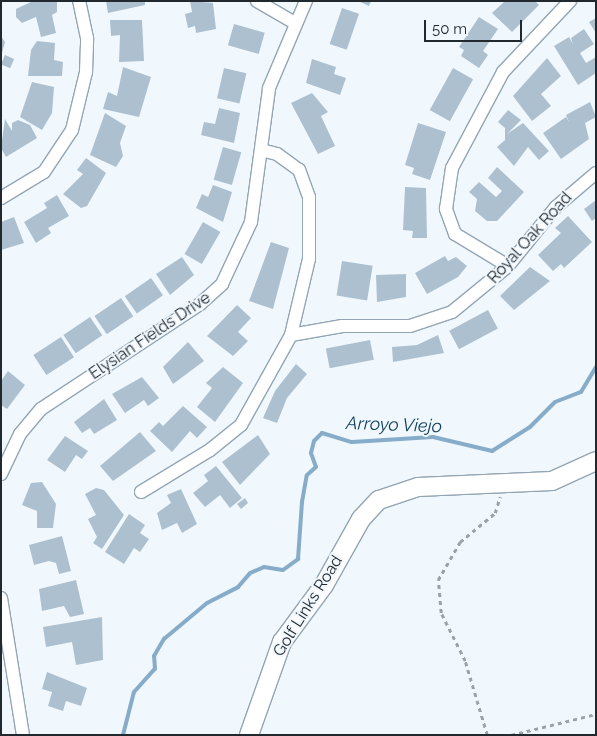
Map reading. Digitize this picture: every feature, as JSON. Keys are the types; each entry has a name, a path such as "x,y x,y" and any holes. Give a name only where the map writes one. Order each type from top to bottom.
{"main road":[{"name":"Golf Links Road","path":"249,735 282,642 324,584 361,519 379,500 418,487 503,486 552,481 596,461"}],"street":[{"path":"1,198 44,172 72,130 86,72 87,38 79,1"},
{"path":"257,1 295,23"},
{"name":"Elysian Fields Drive","path":"1,474 20,434 41,409 200,304 222,284 251,222 269,88 295,23 306,1"},
{"path":"508,266 455,234 446,209 447,190 452,168 503,72 570,1"},
{"path":"141,492 226,439 241,425 291,335 309,259 308,197 299,170 277,154 262,150"},
{"name":"Royal Oak Road","path":"291,335 342,326 430,322 480,293 508,266 556,207 596,173"},
{"path":"1,598 23,735"}],"path":[{"path":"487,735 465,662 441,613 438,580 460,542 495,513 503,486"},
{"path":"512,735 596,714"}],"building":[{"path":"33,1 57,1 57,12 52,15 56,33 41,37 36,17 22,23 16,17 16,9"},
{"path":"106,1 145,1 145,5 108,13"},
{"path":"190,1 213,3 216,29 196,33 195,26 188,28 185,14 192,12"},
{"path":"358,1 371,1 369,6"},
{"path":"505,1 535,1 539,5 512,32 492,13"},
{"path":"342,8 359,14 347,50 330,44"},
{"path":"479,17 498,29 483,51 488,55 479,68 461,56 464,50 459,47"},
{"path":"596,18 596,33 589,22"},
{"path":"110,20 142,20 144,61 119,62 120,35 111,36"},
{"path":"234,24 265,33 259,54 228,45"},
{"path":"584,29 594,44 580,53 586,63 596,57 596,73 578,85 554,46 569,37 573,44 571,38"},
{"path":"1,36 5,42 2,53 1,53"},
{"path":"37,41 55,43 54,60 63,62 62,76 28,76 31,50"},
{"path":"5,55 14,59 10,68 1,64"},
{"path":"547,58 561,76 541,94 551,106 532,121 513,96"},
{"path":"312,59 336,67 334,74 346,78 340,95 306,83"},
{"path":"123,67 151,77 139,117 103,109 108,92 117,96"},
{"path":"224,68 246,73 239,103 217,98"},
{"path":"453,68 473,79 450,121 430,110"},
{"path":"32,82 54,87 52,113 42,130 20,117"},
{"path":"312,93 328,112 321,116 335,146 318,154 291,103"},
{"path":"590,102 596,117 585,123 589,139 561,159 543,133 566,117 569,122 566,115"},
{"path":"219,108 240,113 234,143 201,135 204,122 215,124"},
{"path":"508,110 521,120 507,134 523,123 549,151 539,160 528,147 514,166 497,147 505,140 505,128 498,122"},
{"path":"105,113 126,126 120,143 123,156 116,167 90,155"},
{"path":"5,119 12,131 12,123 18,120 30,125 37,138 6,157 1,148"},
{"path":"418,123 446,132 430,180 412,174 414,168 405,165"},
{"path":"223,147 241,152 232,185 214,180"},
{"path":"86,158 106,173 87,206 81,208 63,194 83,174 77,170"},
{"path":"497,167 524,192 497,221 487,221 475,211 477,199 469,192 479,182 496,197 502,191 488,178"},
{"path":"213,185 232,192 223,222 196,208 202,194 208,197"},
{"path":"405,187 426,188 427,238 412,238 413,231 403,230"},
{"path":"57,195 69,216 48,228 51,233 36,243 24,222 47,208 44,203"},
{"path":"596,200 596,218 592,221 584,209"},
{"path":"568,216 592,242 564,268 561,264 553,271 538,255 561,233 555,228"},
{"path":"14,217 24,243 1,250 1,222"},
{"path":"203,222 220,232 202,264 185,254"},
{"path":"271,242 289,248 273,309 249,301"},
{"path":"445,256 448,261 456,257 467,266 458,277 427,294 415,273"},
{"path":"182,257 194,275 170,295 156,274"},
{"path":"342,261 373,266 367,300 337,296"},
{"path":"530,267 550,281 514,310 500,296"},
{"path":"406,274 406,297 377,302 376,275"},
{"path":"151,278 163,295 137,314 125,296"},
{"path":"121,298 133,316 107,334 94,316"},
{"path":"237,305 251,318 238,332 248,341 233,356 207,336"},
{"path":"488,310 498,329 459,349 449,331"},
{"path":"90,317 102,335 76,353 63,335"},
{"path":"438,335 444,353 393,362 392,347 417,345"},
{"path":"61,337 74,357 46,375 33,355"},
{"path":"370,340 374,360 330,368 326,349"},
{"path":"188,342 204,361 173,384 163,367"},
{"path":"296,364 307,374 287,398 277,423 263,418 275,391"},
{"path":"223,367 243,383 215,422 197,407 212,388 206,383"},
{"path":"8,371 25,385 7,409 1,405 1,381"},
{"path":"142,377 159,398 148,406 144,400 125,413 112,394"},
{"path":"104,399 117,420 94,434 90,428 82,433 74,422"},
{"path":"183,406 207,427 197,438 190,431 172,452 150,431 159,422 163,426"},
{"path":"140,432 156,451 113,481 100,466"},
{"path":"258,435 270,454 240,485 222,462"},
{"path":"65,436 88,451 82,459 76,455 65,472 47,460"},
{"path":"216,466 242,498 230,508 220,495 205,507 193,493 208,481 204,475"},
{"path":"42,482 56,504 53,528 37,528 37,511 22,505 31,483"},
{"path":"96,488 104,490 124,515 102,549 93,543 97,537 88,519 96,515 85,494"},
{"path":"181,489 197,524 182,533 177,523 162,530 157,513 171,503 167,495"},
{"path":"245,498 248,503 241,509 237,504"},
{"path":"129,514 145,525 140,533 149,539 140,552 134,548 124,564 105,552"},
{"path":"62,536 71,571 59,574 56,563 49,561 34,565 29,545"},
{"path":"76,580 84,614 70,617 64,606 42,611 39,589"},
{"path":"102,617 103,660 76,665 72,642 46,647 43,627"},
{"path":"47,672 87,688 81,706 66,701 63,711 48,706 52,692 42,689"}],"waterway":[{"name":"Arroyo Viejo","path":"123,735 134,692 155,669 154,656 164,639 207,603 238,587 250,573 264,567 283,570 298,559 302,502 307,475 316,467 311,453 314,441 322,433 352,442 433,437 492,451 530,427 555,402 581,392 596,367"}]}
